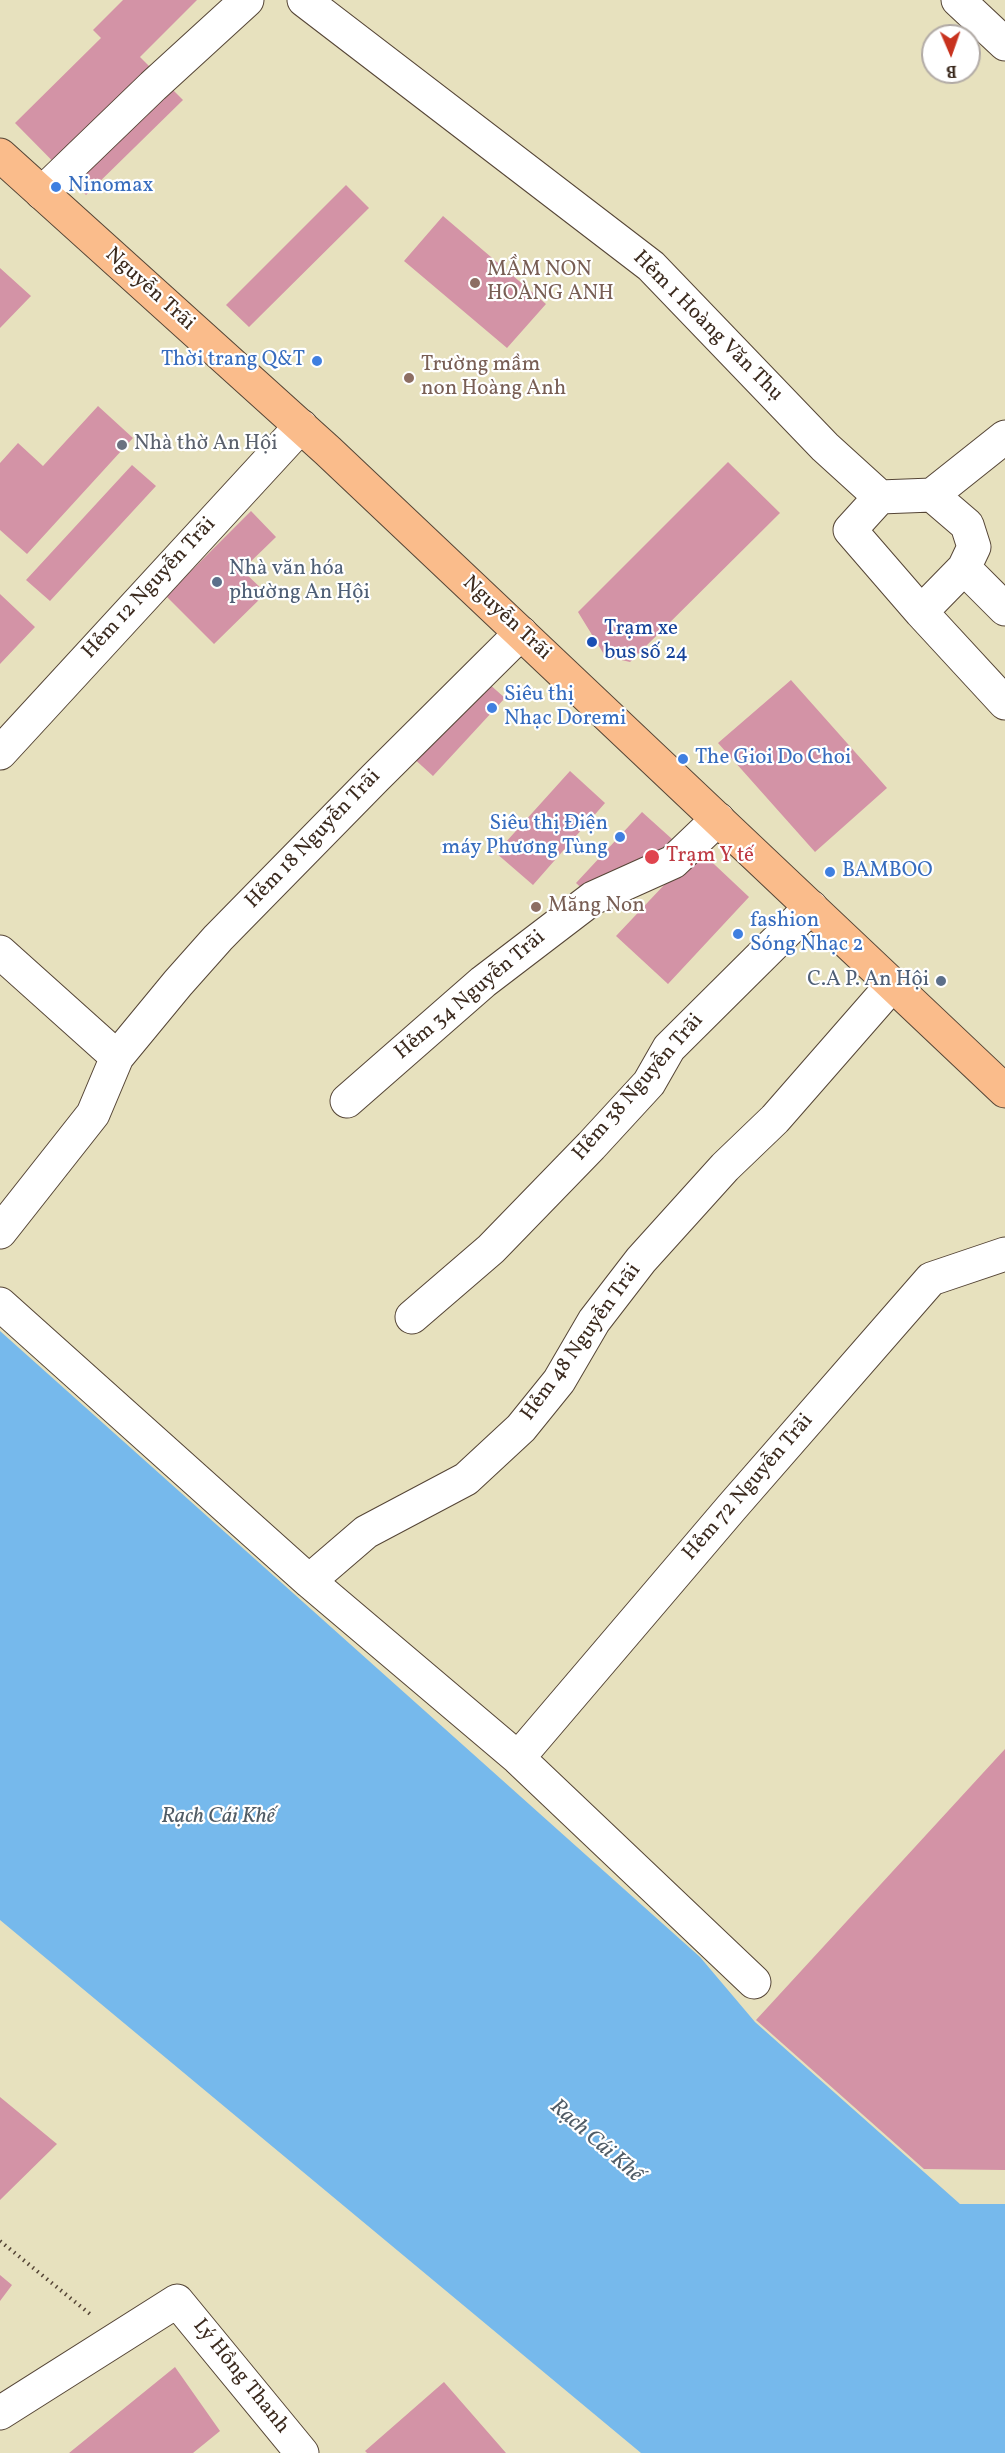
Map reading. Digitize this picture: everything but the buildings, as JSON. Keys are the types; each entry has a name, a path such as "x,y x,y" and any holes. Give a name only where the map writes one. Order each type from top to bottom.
{"main road":[{"name":"Nguyễn Trãi","path":"0,155 301,426 1005,1091"}],"street":[{"path":"42,194 153,86 247,0"},
{"name":"Hẻm 1 Hoàng Văn Thụ","path":"304,0 651,266 825,447 880,497"},
{"path":"958,0 1005,44"},
{"name":"Hẻm 12 Nguyễn Trãi","path":"0,753 301,426"},
{"path":"1005,437 932,495 880,497 850,530 921,612 1005,703"},
{"path":"921,612 964,568 974,547 967,525 932,495"},
{"path":"964,568 1005,609"},
{"name":"Hẻm 18 Nguyễn Trãi","path":"0,1232 93,1114 117,1057 218,938 521,633"},
{"name":"Hẻm 34 Nguyễn Trãi","path":"347,1101 483,982 593,898 673,862 718,819"},
{"name":"Hẻm 38 Nguyễn Trãi","path":"412,1317 491,1249 591,1146 649,1083 669,1048 810,907"},
{"path":"6,970 117,1057"},
{"name":"Hẻm 48 Nguyễn Trãi","path":"309,1581 366,1532 466,1479 521,1428 560,1381 594,1321 641,1260 725,1167 775,1119 893,984"},
{"name":"Hẻm 72 Nguyễn Trãi","path":"518,1758 931,1278 1005,1254"},
{"path":"0,1304 309,1581 518,1758 754,1982"},
{"name":"Lý Hồng Thanh","path":"119,2337 177,2301 302,2453"},
{"path":"0,2414 119,2337"}],"path":[{"path":"0,2241 119,2337"}],"water":[{"name":"Rạch Cái Khế","path":"0,1331 700,1957 755,2022 960,2204 1005,2204 1005,2453 641,2453 0,1920"}],"place":[{"name":"Ninomax","path":"56,187"},
{"name":"MẦM NON HOÀNG ANH","path":"475,283"},
{"name":"Thời trang Q&T","path":"317,361"},
{"name":"Trường mầm non Hoàng Anh","path":"409,378"},
{"name":"Nhà thờ An Hội","path":"122,445"},
{"name":"Nhà văn hóa phường An Hội","path":"217,582"},
{"name":"Trạm xe bus số 24","path":"592,642"},
{"name":"Siêu thị Nhạc Doremi","path":"492,708"},
{"name":"The Gioi Do Choi","path":"683,759"},
{"name":"Siêu thị Điện máy Phương Tùng","path":"620,837"},
{"name":"Trạm Y tế","path":"652,857"},
{"name":"BAMBOO","path":"830,872"},
{"name":"Măng Non","path":"536,907"},
{"name":"fashion Sóng Nhạc 2","path":"738,934"},
{"name":"C.A P. An Hội","path":"941,981"}]}
